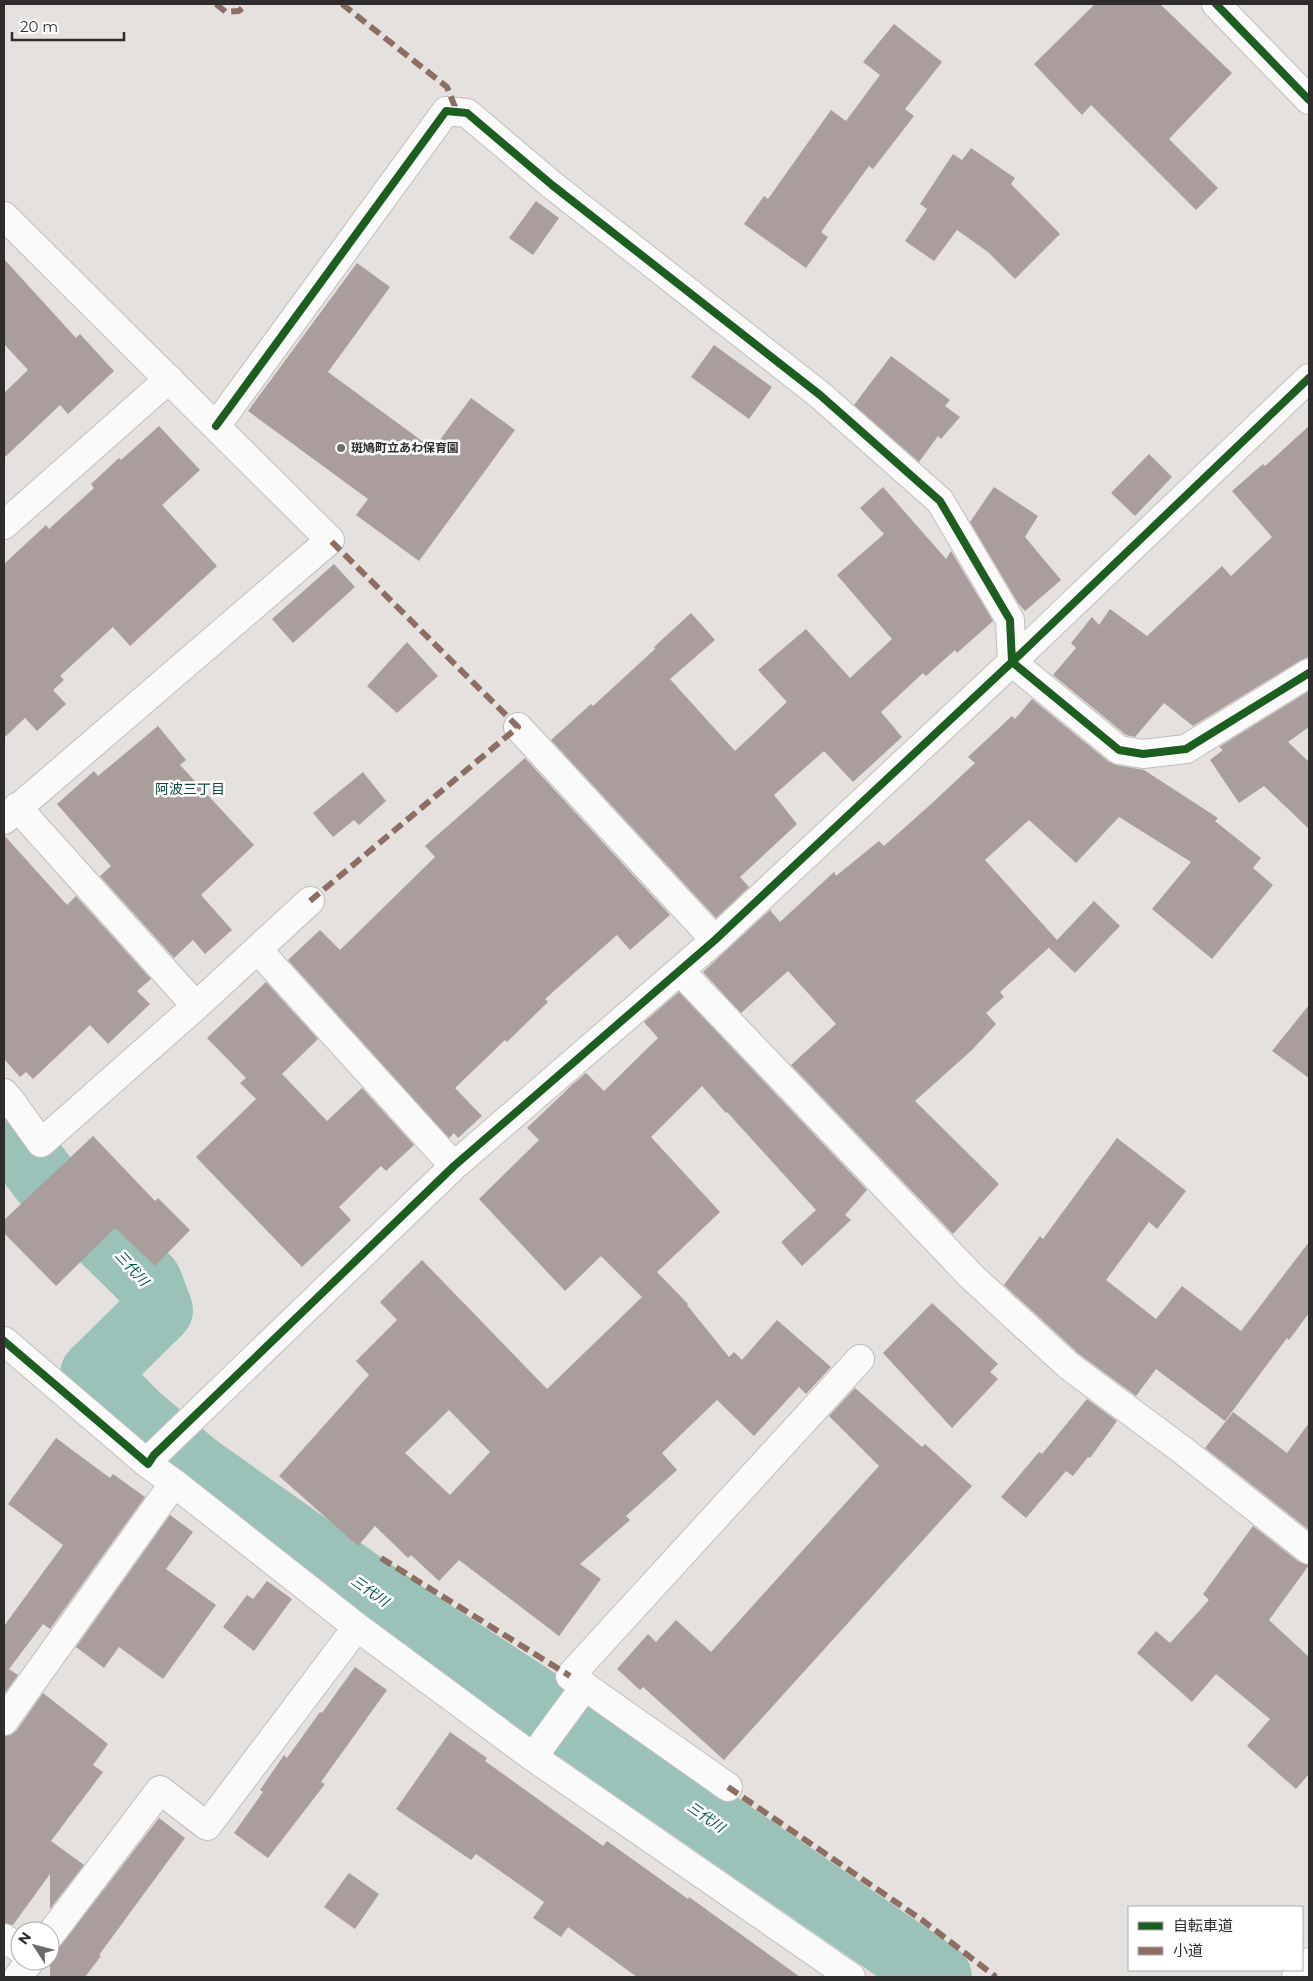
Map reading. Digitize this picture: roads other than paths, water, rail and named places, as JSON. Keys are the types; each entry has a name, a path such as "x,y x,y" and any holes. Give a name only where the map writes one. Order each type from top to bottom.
{"street":[{"path":"1216,4 1309,100"},
{"path":"216,426 446,111 467,113 552,185 820,395 940,501 1010,620 1012,662 1119,750 1143,754 1186,749 1309,674"},
{"path":"6,223 168,379 330,540 10,814 196,1006"},
{"path":"151,1460 191,1419 454,1166 715,940 1012,662 1309,378"},
{"path":"4,525 168,379"},
{"path":"518,727 715,940"},
{"path":"4,1093 41,1143 196,1006 310,901"},
{"path":"258,950 454,1166"},
{"path":"680,970 971,1276 1069,1366 1181,1449 1309,1550"},
{"path":"4,1341 151,1460 174,1483 357,1626 539,1749 851,1977"},
{"path":"728,1786 578,1695 570,1676 860,1359"},
{"path":"4,1721 174,1483"},
{"path":"60,1922 160,1790 207,1826 357,1626"},
{"path":"539,1749 578,1695"}],"waterway":[{"name":"三代川","path":"4,1126 44,1179 148,1281 159,1310 94,1374 136,1417 195,1467 408,1618 577,1728 938,1977"}],"place":[{"name":"斑鳩町立あわ保育園","path":"341,448"}],"district":[{"name":"阿波三丁目","path":"190,789"}]}
